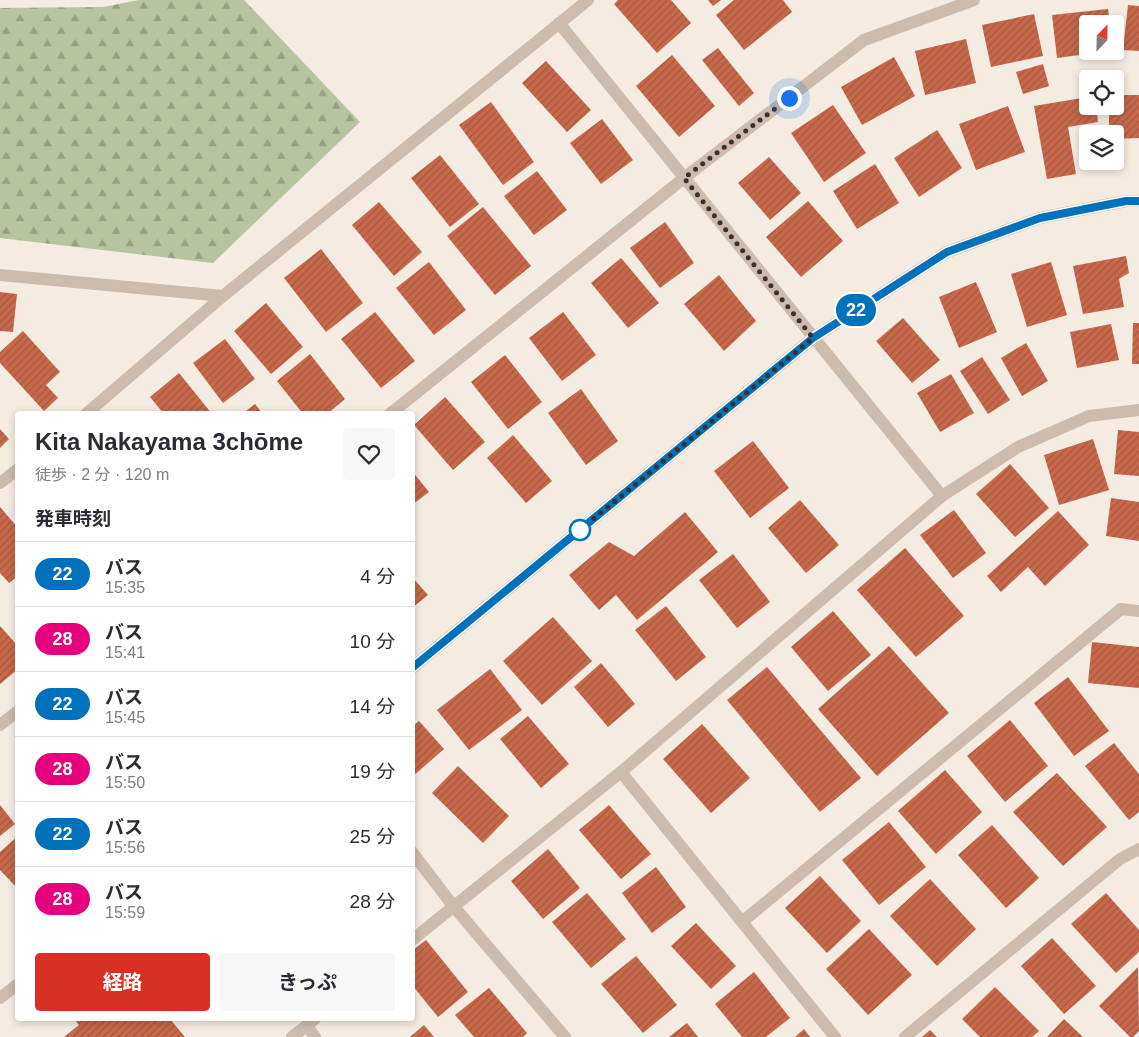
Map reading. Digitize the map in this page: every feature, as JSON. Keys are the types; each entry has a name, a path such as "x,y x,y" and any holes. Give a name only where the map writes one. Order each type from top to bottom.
{"street":[{"path":"89,411 223,296 588,0"},
{"path":"394,411 684,178 864,40 974,0"},
{"path":"559,23 942,496"},
{"path":"415,666 813,338 947,252 1040,218 1126,201 1139,201"},
{"path":"0,275 223,296"},
{"path":"415,938 621,772 942,496 1018,447 1090,416 1139,410"},
{"path":"0,483 15,472"},
{"path":"742,922 1121,609 1139,611"},
{"path":"0,725 15,713"},
{"path":"621,772 835,1037"},
{"path":"905,1037 1120,859 1139,849"},
{"path":"415,856 454,906 565,1037"},
{"path":"0,998 15,986"},
{"path":"292,1037 311,1022 316,1037"}],"green space":[{"path":"139,0 244,0 360,122 213,263 0,238 0,8 103,7"}],"building":[{"path":"618,0 671,0 691,23 657,53 614,4"},
{"path":"708,0 721,0 713,6"},
{"path":"734,0 783,0 792,12 744,50 716,15"},
{"path":"1128,5 1139,6 1139,51 1124,50"},
{"path":"1108,9 1109,15 1079,15 1079,55 1057,58 1052,15"},
{"path":"1034,14 1043,56 991,67 982,25"},
{"path":"966,39 976,83 925,95 915,51"},
{"path":"718,48 754,93 739,106 702,60"},
{"path":"672,55 715,106 679,137 636,86"},
{"path":"894,57 915,96 862,125 841,87"},
{"path":"546,61 591,110 567,132 522,83"},
{"path":"1043,64 1049,86 1023,94 1016,72"},
{"path":"1124,95 1139,95 1139,138 1124,139 1124,125 1109,125 1109,115 1124,115"},
{"path":"1079,98 1079,115 1097,115 1098,122 1068,127 1076,174 1047,179 1034,106"},
{"path":"491,102 534,162 503,185 459,125"},
{"path":"833,105 866,153 824,182 791,133"},
{"path":"1008,106 1025,152 976,170 959,124"},
{"path":"602,119 633,160 601,184 570,143"},
{"path":"937,130 962,168 919,197 894,158"},
{"path":"440,155 479,204 450,227 411,178"},
{"path":"769,157 801,193 770,220 738,183"},
{"path":"875,164 899,203 857,229 833,191"},
{"path":"537,171 567,210 534,235 504,196"},
{"path":"808,201 843,241 801,277 766,237"},
{"path":"379,202 422,252 394,276 352,225"},
{"path":"483,207 531,266 495,295 447,236"},
{"path":"665,222 694,263 660,288 630,248"},
{"path":"321,249 363,303 326,332 284,278"},
{"path":"1126,256 1129,273 1119,279 1124,307 1083,314 1073,266"},
{"path":"621,258 659,303 628,328 591,283"},
{"path":"429,262 466,310 434,335 396,288"},
{"path":"1051,262 1067,315 1027,327 1011,274"},
{"path":"719,275 756,321 724,351 684,304"},
{"path":"976,282 997,332 959,348 939,297"},
{"path":"0,292 17,294 13,332 0,331"},
{"path":"266,303 303,347 271,374 234,331"},
{"path":"375,312 415,361 381,388 341,339"},
{"path":"563,312 596,355 562,381 529,338"},
{"path":"903,318 940,360 912,383 876,341"},
{"path":"1133,323 1139,323 1139,364 1132,364"},
{"path":"1111,324 1119,360 1077,368 1070,332"},
{"path":"23,331 60,372 46,385 58,398 44,411 0,363 0,352"},
{"path":"225,339 255,379 223,403 193,363"},
{"path":"1026,343 1048,381 1022,396 1001,358"},
{"path":"310,354 345,399 331,411 301,411 277,381"},
{"path":"505,355 542,402 508,429 471,382"},
{"path":"982,357 1010,400 988,414 960,371"},
{"path":"179,373 210,411 162,411 150,397"},
{"path":"951,374 974,413 940,432 917,393"},
{"path":"581,389 618,441 586,465 548,413"},
{"path":"445,397 485,442 453,470 415,424"},
{"path":"255,404 261,411 246,411"},
{"path":"0,429 9,439 0,448"},
{"path":"1118,430 1139,432 1139,476 1114,474"},
{"path":"513,435 552,481 526,503 487,458"},
{"path":"1093,439 1109,490 1059,505 1044,455"},
{"path":"753,441 789,488 750,518 714,471"},
{"path":"1010,464 1049,508 1015,537 976,494"},
{"path":"415,475 429,492 415,503"},
{"path":"1111,498 1139,502 1139,541 1106,536"},
{"path":"800,500 839,545 806,573 768,528"},
{"path":"0,507 15,524 15,578 9,583 0,573"},
{"path":"954,510 986,553 953,578 920,535"},
{"path":"1058,511 1089,545 1045,586 1028,567 1001,592 987,576"},
{"path":"685,512 718,552 637,620 616,595 599,610 569,575 609,542 634,556"},
{"path":"905,548 964,616 916,657 857,590"},
{"path":"733,554 770,602 737,628 699,580"},
{"path":"415,580 428,595 415,606"},
{"path":"666,606 706,657 676,681 635,630"},
{"path":"833,611 871,655 828,691 791,647"},
{"path":"553,617 592,661 542,705 503,661"},
{"path":"0,626 15,643 15,672 0,684"},
{"path":"1092,642 1139,647 1139,688 1088,683"},
{"path":"889,646 949,713 877,776 818,709"},
{"path":"601,663 635,704 608,727 574,687"},
{"path":"767,667 861,778 820,812 727,700"},
{"path":"490,669 522,710 469,750 437,710"},
{"path":"1068,677 1109,731 1074,756 1034,703"},
{"path":"528,716 569,764 541,788 500,739"},
{"path":"1010,720 1048,766 1005,802 967,756"},
{"path":"419,721 444,749 415,774 415,724"},
{"path":"702,724 750,778 711,813 663,759"},
{"path":"1114,743 1139,774 1139,812 1129,820 1085,766"},
{"path":"458,766 509,816 483,843 432,793"},
{"path":"945,770 982,812 936,854 898,811"},
{"path":"1057,773 1107,827 1063,866 1013,812"},
{"path":"0,805 15,824 0,836"},
{"path":"609,805 651,854 621,879 579,830"},
{"path":"889,822 926,867 879,905 842,860"},
{"path":"992,825 1039,878 1006,908 958,855"},
{"path":"15,839 15,886 0,870 0,852"},
{"path":"548,849 580,888 543,919 511,881"},
{"path":"656,867 686,907 652,933 622,893"},
{"path":"820,876 861,921 827,953 785,908"},
{"path":"930,879 976,929 937,966 890,916"},
{"path":"587,893 626,939 591,968 552,922"},
{"path":"1106,893 1139,930 1139,952 1116,973 1071,924"},
{"path":"696,923 736,966 711,989 671,946"},
{"path":"869,929 912,975 868,1015 826,969"},
{"path":"1052,938 1096,986 1064,1014 1021,966"},
{"path":"426,940 468,992 438,1017 415,989 415,949"},
{"path":"636,956 677,1005 643,1033 601,984"},
{"path":"1138,967 1139,1031 1133,1037 1130,1037 1099,1006"},
{"path":"754,972 790,1018 766,1037 742,1037 715,1004"},
{"path":"995,987 1039,1031 1032,1037 980,1037 962,1019"},
{"path":"489,988 527,1033 523,1037 474,1037 455,1015"},
{"path":"1064,1019 1083,1037 1047,1037"},
{"path":"76,1021 172,1021 185,1037 64,1037 79,1025"},
{"path":"687,1023 698,1037 669,1037"},
{"path":"424,1025 434,1037 410,1037"},
{"path":"804,1029 810,1037 795,1037"},
{"path":"930,1030 937,1037 922,1037"}],"bus line":[{"name":"22","path":"415,666 813,338 947,252 1040,218 1126,201 1139,201"}],"route":[{"path":"580,530 813,338 684,178 789,98"}]}
